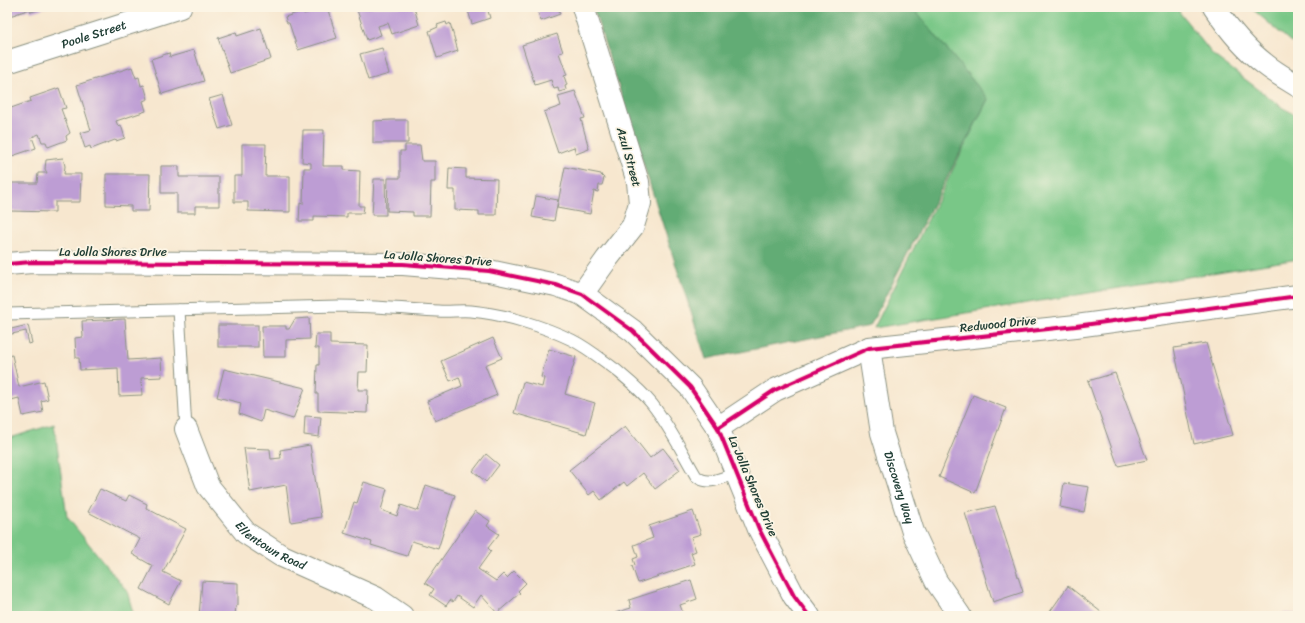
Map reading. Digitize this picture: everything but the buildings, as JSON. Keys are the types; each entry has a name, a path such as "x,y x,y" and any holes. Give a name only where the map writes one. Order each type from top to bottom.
{"street":[{"name":"Poole Street","path":"7,62 180,7"},
{"name":"Azul Street","path":"582,294 633,226 640,203 638,182 583,7"},
{"path":"1214,7 1221,19 1244,46 1266,65 1298,86"},
{"name":"La Jolla Shores Drive","path":"7,264 48,262 403,264 489,271 556,285 582,294 632,331 690,387 718,428 759,528 794,596 809,616"},
{"name":"Redwood Drive","path":"718,428 775,390 869,348 1076,326 1298,296"},
{"name":"Discovery Way","path":"869,348 882,433 913,532 936,581 960,616"},
{"name":"Ellentown Road","path":"186,429 208,486 246,533 280,554 376,598 402,616"}],"lane":[{"path":"7,314 129,310 361,306 440,312 470,311 515,320 553,332 574,341 598,356 636,385 652,403 670,429 696,476 701,481 710,482 736,473"},
{"path":"179,310 186,429"}],"green space":[{"path":"593,7 912,7 988,99 870,326 706,359"},
{"path":"912,7 1177,7 1213,55 1283,108 1298,116 1298,259 874,328 988,99"},
{"path":"1250,7 1298,7 1298,48"},
{"path":"54,424 67,517 127,591 134,616 7,616 7,439"}],"cycle path":[{"path":"7,264 32,262 403,264 489,271 556,285 582,294 633,331 690,387 718,428 759,529 794,596 809,616"},
{"path":"718,428 775,390 869,348 1076,326 1298,296"}]}
